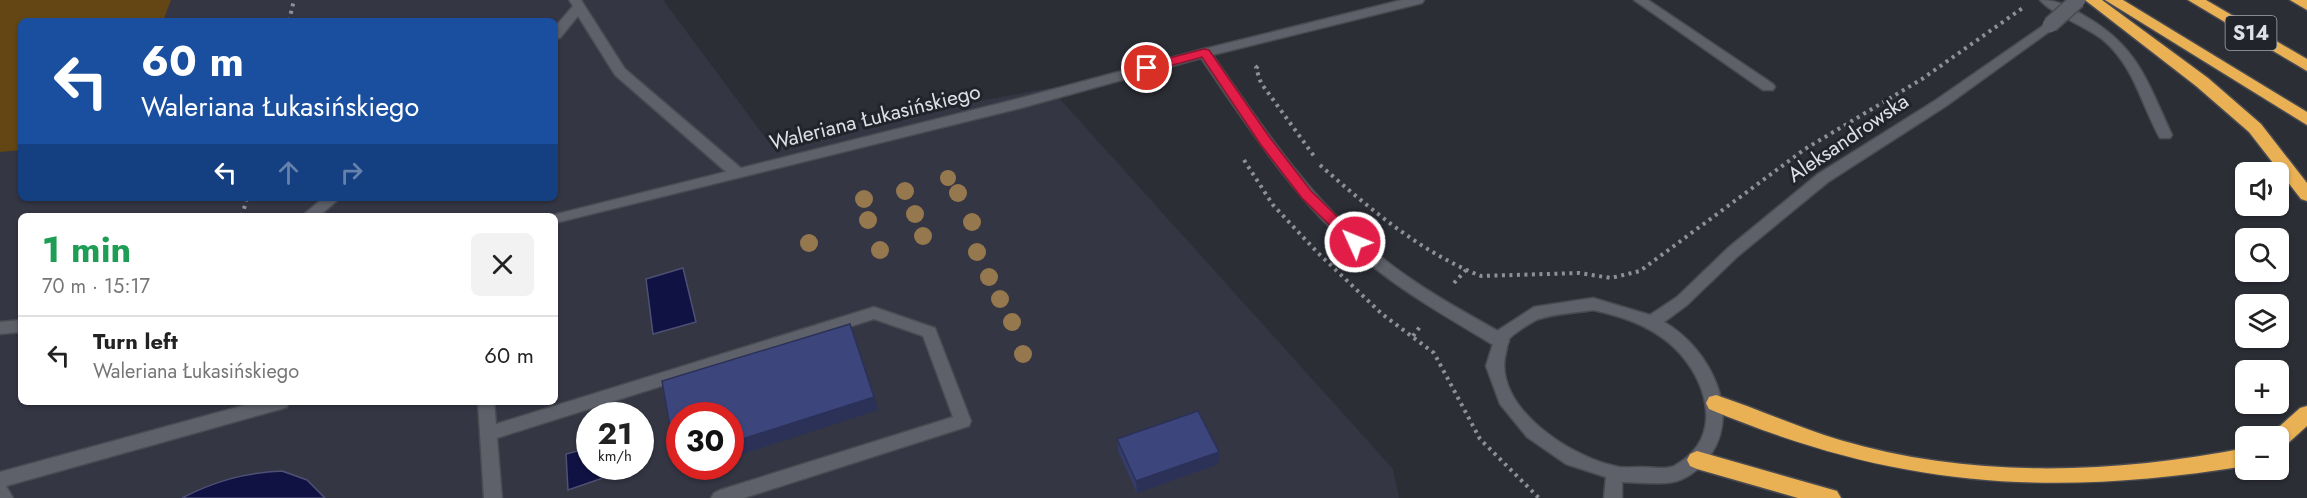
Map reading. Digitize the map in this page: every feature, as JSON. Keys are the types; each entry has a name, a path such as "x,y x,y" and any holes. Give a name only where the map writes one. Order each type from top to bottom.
{"highway":[{"path":"2092,0 2202,82 2254,128 2307,195"},
{"path":"2112,0 2307,119"},
{"name":"S14","path":"2195,0 2307,66"},
{"name":"S14","path":"2297,0 2307,6"},
{"path":"1716,403 1765,426 1880,468 1997,493 2066,495 2150,488 2217,470 2235,462"},
{"path":"2289,430 2307,414"},
{"path":"1697,460 1830,498"}],"main road":[{"name":"Waleriana Łukasińskiego","path":"558,217 1020,103 1204,53 1418,0"},
{"path":"1640,0 1768,87"},
{"path":"2046,0 2101,33 2122,51 2136,73 2165,135"},
{"name":"Aleksandrowska","path":"1652,322 1682,301 1733,252 1823,178 1941,103 2050,25 2078,0"},
{"path":"558,31 577,4 620,72 737,173"},
{"path":"1204,53 1265,142 1306,195 1371,257 1436,303 1502,341"},
{"path":"313,213 329,201"},
{"path":"1593,304 1623,310 1652,322 1682,344 1704,372 1716,403 1715,424 1709,443 1697,460 1674,474 1613,490 1539,453 1513,426 1497,397 1493,367 1502,341 1517,324 1538,311 1564,305 1593,304"},
{"path":"488,434 874,313 929,332 963,421 739,495 720,498"},
{"path":"0,328 18,326"},
{"path":"0,480 270,405"},
{"path":"486,405 493,498"},
{"path":"0,491 4,498"}],"path":[{"path":"290,18 294,0"},
{"path":"1283,33 1275,52 1256,68 1261,83 1320,165 1386,222 1466,270 1481,276 1579,273 1611,278 1640,271 1805,149 1922,79 2019,12"},
{"path":"1242,157 1273,205 1318,253 1382,314 1434,353 1480,439 1539,498"}],"shaded area":[{"path":"0,0 663,0 767,140 1050,88 1393,469 1399,498 0,498"},
{"path":"0,0 171,0 164,18 18,18 18,150 0,152"},
{"path":"683,268 696,322 653,334 646,279"},
{"path":"576,451 576,480 597,480 568,490 566,454"},
{"path":"282,471 307,480 325,498 182,498 230,479"}],"building":[{"path":"850,324 874,397 744,439 744,402 666,402 666,404 662,381"},
{"path":"1198,411 1219,452 1136,481 1117,439"}],"route":[{"path":"1147,68 1204,53 1265,142 1306,195 1355,242"}]}
